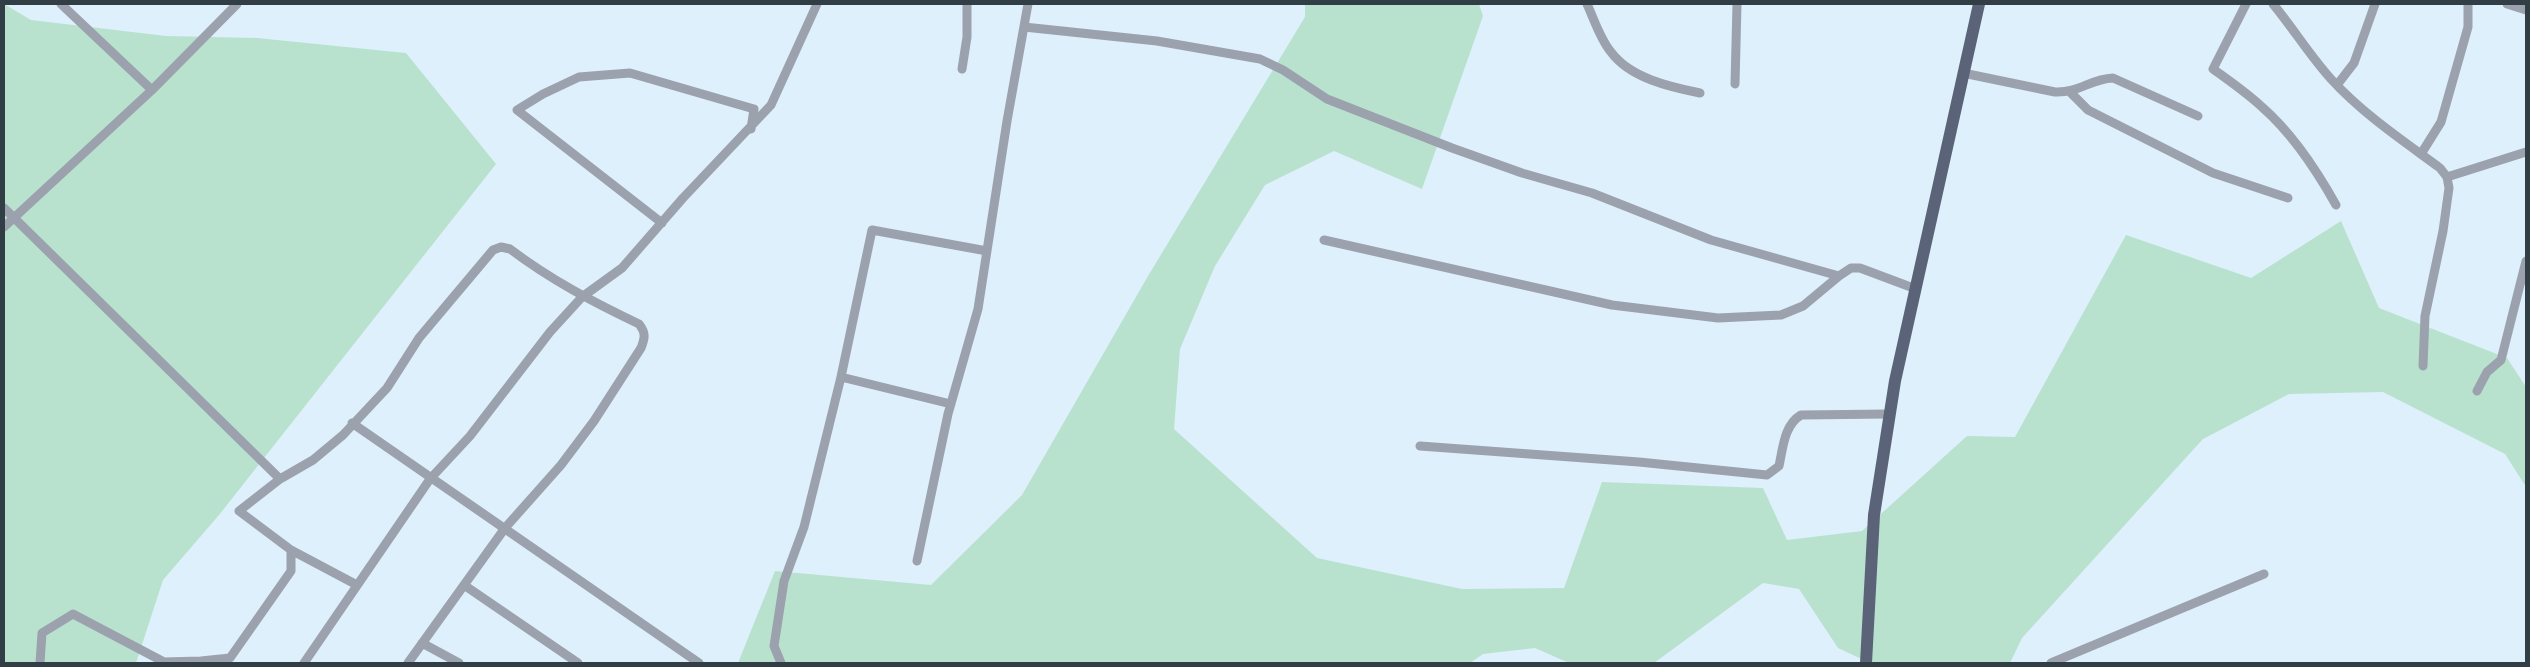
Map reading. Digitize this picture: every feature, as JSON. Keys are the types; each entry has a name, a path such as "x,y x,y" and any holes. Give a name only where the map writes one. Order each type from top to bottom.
{"main road":[{"path":"1866,663 1874,515 1889,414 1979,4"}],"street":[{"path":"61,4 152,90"},
{"path":"4,227 152,90 237,4"},
{"path":"304,663 430,479 470,436 550,332 582,297 622,268 771,105 817,4"},
{"path":"962,69 967,37 967,4"},
{"path":"917,561 951,404 978,309 1007,121 1028,4"},
{"path":"1587,4 1611,52 1633,71 1668,86 1700,93"},
{"path":"1735,84 1737,4"},
{"path":"2246,4 2213,69 2263,107 2323,181 2336,205"},
{"path":"2273,4 2337,85 2376,121 2440,168 2447,177 2449,188 2443,231 2425,316 2423,366"},
{"path":"2337,85 2354,62 2375,4"},
{"path":"2421,154 2441,122 2468,27 2468,4"},
{"path":"2508,4 2526,10"},
{"path":"1024,27 1157,41 1260,59 1283,70 1327,99 1452,148 1522,173 1592,193 1711,240 1781,258 1839,276"},
{"path":"662,223 517,110 543,94 579,77 630,73 754,109 750,129"},
{"path":"1963,73 2054,92 2070,92 2101,79 2113,78 2198,116"},
{"path":"2070,92 2088,110 2213,173 2288,198"},
{"path":"2447,177 2526,152"},
{"path":"4,208 280,479"},
{"path":"781,663 774,646 784,581 804,527 841,377 872,230 987,251"},
{"path":"1324,240 1612,305 1718,318 1782,315 1803,306 1851,268 1860,268 1916,289"},
{"path":"357,585 291,550 239,511 280,479 313,460 343,435 386,388 419,338 493,250 501,247 510,249 554,281 582,297 639,324 644,331 645,340 594,421 561,465 505,528 408,663"},
{"path":"2477,391 2487,372 2501,360 2526,261"},
{"path":"841,377 951,404"},
{"path":"1420,446 1639,462 1767,475 1780,466 1787,431 1793,420 1801,415 1889,414"},
{"path":"352,423 430,479 505,528 699,663"},
{"path":"40,663 42,633 73,614 164,662 230,658 291,571 291,550"},
{"path":"2051,663 2264,574"},
{"path":"464,585 578,663"},
{"path":"422,643 459,663"}],"green space":[{"path":"4,4 31,20 166,36 257,38 406,53 496,164 219,515 163,580 136,663 4,663"},
{"path":"1305,4 1479,4 1483,16 1422,189 1334,151 1265,185 1215,266 1180,349 1174,429 1317,558 1462,589 1564,588 1602,482 1763,488 1787,540 1862,531 1967,436 2015,437 2126,235 2251,278 2341,221 2379,308 2507,358 2526,387 2526,487 2505,454 2383,392 2289,394 2203,439 2022,638 2010,663 1870,663 1838,648 1799,589 1763,583 1654,663 1569,663 1535,648 1483,654 1470,663 738,663 775,571 931,585 1022,495 1148,276 1305,17"}]}
